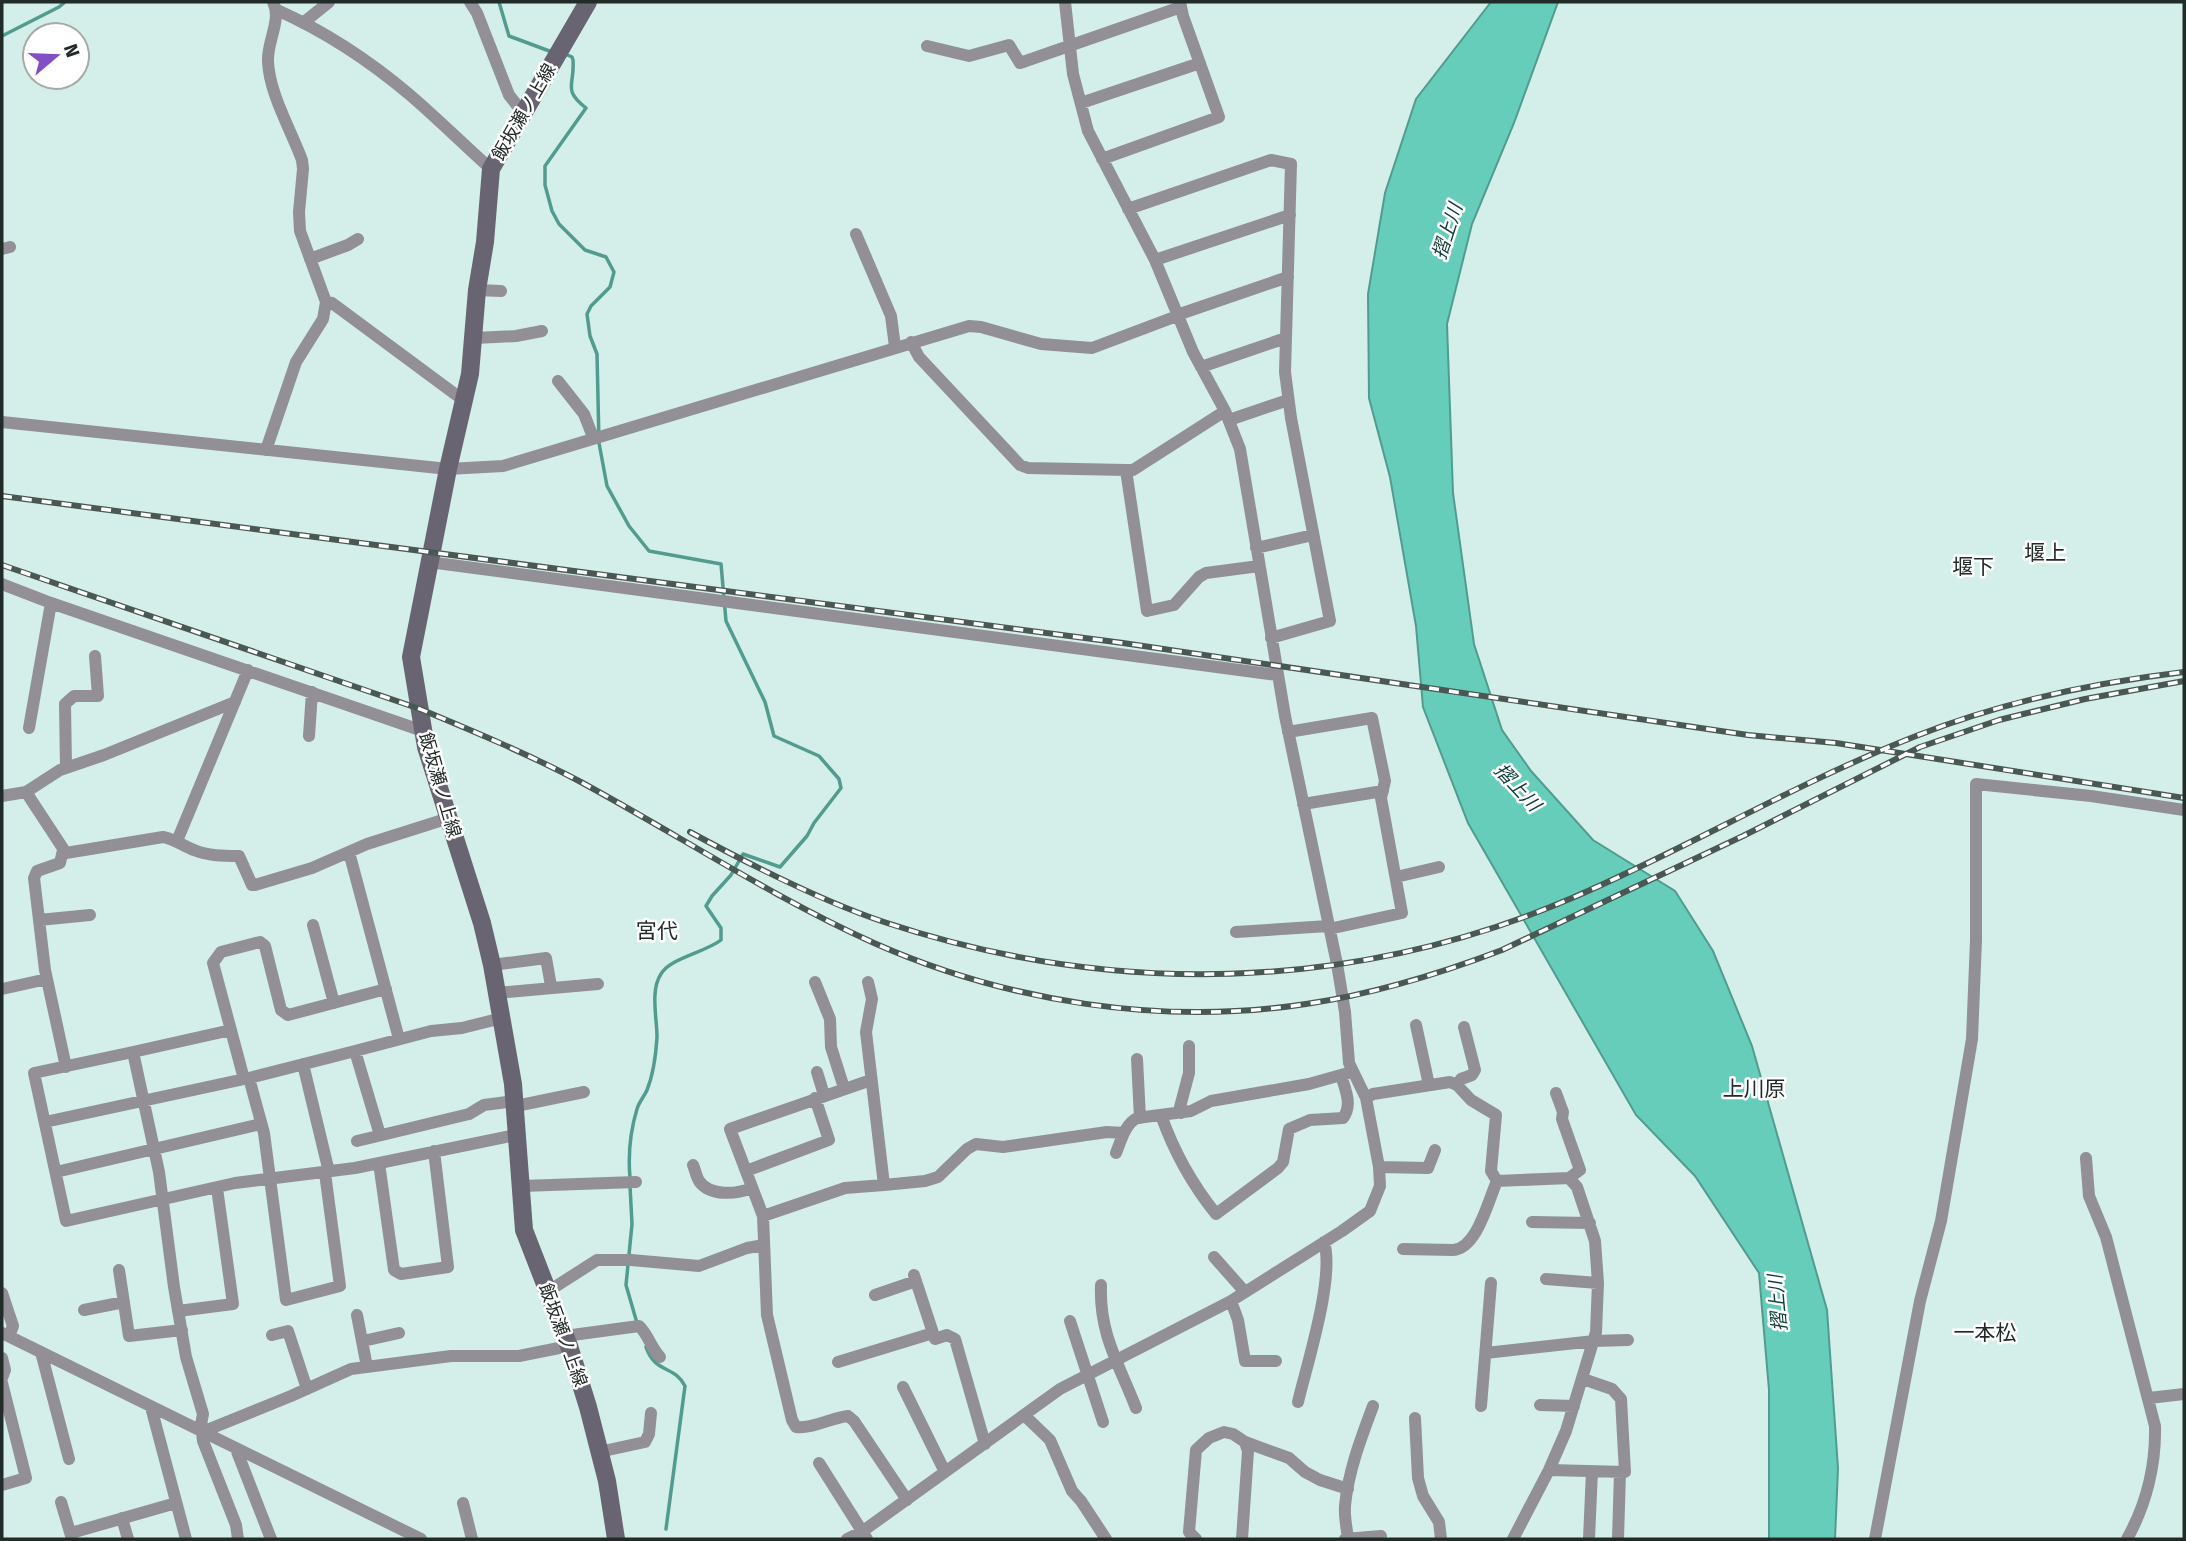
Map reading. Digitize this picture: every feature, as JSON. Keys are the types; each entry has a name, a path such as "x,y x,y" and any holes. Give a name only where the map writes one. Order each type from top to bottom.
{"main road":[{"name":"飯坂瀬ノ上線","path":"588,2 491,169 470,374 448,469 411,657 426,747 482,923 492,965 515,1104 524,1230 567,1341 588,1407 607,1481 616,1539"}],"street":[{"path":"303,23 329,2"},
{"path":"470,2 477,13 509,94 523,113"},
{"path":"1065,2 1080,103 1088,131 1154,260 1177,316 1227,416 1240,449 1288,732 1345,1012 1348,1112 1343,1118 1310,1121 1289,1129 1283,1162 1278,1168 1216,1214 1183,1168 1161,1115"},
{"path":"927,46 969,56 1009,45 1020,63 1181,4 1219,117 1102,159"},
{"path":"266,450 296,362 323,320 326,302 300,231 302,160 268,63 275,6 363,61 408,93 491,169"},
{"path":"1080,103 1200,63"},
{"path":"1128,209 1271,160 1292,164 1284,372 1330,621 1271,638"},
{"path":"1154,260 1290,215"},
{"path":"856,234 891,316 895,347"},
{"path":"310,259 358,239"},
{"path":"2,422 448,469 503,466 969,326 1041,344 1092,348 1288,277"},
{"path":"477,290 501,291"},
{"path":"326,302 332,303 463,400"},
{"path":"475,338 516,336 542,331"},
{"path":"1201,367 1286,338"},
{"path":"911,342 919,357 1020,465 1028,468 1133,470 1227,416 1288,400"},
{"path":"558,382 584,414 593,437"},
{"path":"1126,470 1147,611 1174,605 1199,577 1206,573 1259,566"},
{"path":"1256,548 1313,535"},
{"path":"429,562 1278,675"},
{"path":"2,584 423,731"},
{"path":"29,728 51,603"},
{"path":"66,768 65,704 74,696 98,696 95,656"},
{"path":"177,841 248,670"},
{"path":"309,736 312,692"},
{"path":"2,796 26,792 66,768 235,702"},
{"path":"1236,932 1328,927 1402,913 1381,798 1385,781 1372,718 1288,732"},
{"path":"1875,1539 1920,1301 1941,1221 1972,1039 1976,940 1976,784 2091,796 2184,810"},
{"path":"1303,804 1383,791"},
{"path":"26,792 66,853 163,837 196,851 217,856 239,856 252,885 313,867 449,818"},
{"path":"63,850 60,863 37,871 34,878 47,979 66,1067"},
{"path":"349,852 399,1039"},
{"path":"1396,877 1439,867"},
{"path":"39,920 90,915"},
{"path":"313,925 334,1003"},
{"path":"303,1064 327,1172 340,1286 286,1300 261,1124 231,1030 214,963 221,952 260,942 265,946 281,1010 288,1015 386,989"},
{"path":"492,965 547,958 551,986"},
{"path":"2,989 47,979"},
{"path":"815,982 830,1019 831,1047 844,1088"},
{"path":"868,982 872,999 866,1026 884,1185"},
{"path":"497,993 551,986 598,984"},
{"path":"45,1122 246,1079 431,1031 462,1028 502,1018"},
{"path":"1416,1025 1429,1085"},
{"path":"1457,1085 1475,1070 1464,1027"},
{"path":"231,1030 34,1073 66,1221 217,1188 379,1163 516,1135"},
{"path":"1181,1113 1180,1107 1189,1073 1189,1046"},
{"path":"355,1051 380,1135"},
{"path":"133,1052 163,1201 186,1357 203,1414 202,1441 236,1525 238,1539"},
{"path":"1137,1059 1140,1118"},
{"path":"746,1171 829,1140 817,1072"},
{"path":"847,1539 865,1535 907,1500 1060,1389 1231,1301 1370,1211 1380,1186 1379,1167 1366,1098 1346,1074"},
{"path":"1116,1153 1132,1121 1140,1118 1181,1113 1222,1099 1309,1084 1346,1074"},
{"path":"871,1080 730,1129 763,1216 767,1315 792,1420 796,1427 804,1428 848,1416 907,1500"},
{"path":"1366,1098 1373,1094 1429,1085 1450,1082 1457,1085 1471,1100 1496,1115 1491,1171 1497,1181"},
{"path":"357,1141 469,1114 484,1105 515,1104 584,1092"},
{"path":"1497,1181 1569,1178 1580,1170 1556,1093"},
{"path":"55,1172 261,1124"},
{"path":"763,1216 845,1188 925,1181 938,1177 967,1149 976,1144 1003,1147 1107,1132 1124,1133"},
{"path":"1379,1167 1428,1168 1435,1150"},
{"path":"379,1163 394,1270 401,1274 448,1267 434,1152"},
{"path":"2086,1158 2089,1196 2106,1237 2155,1426 2155,1448 2148,1485 2138,1517 2127,1539"},
{"path":"693,1165 700,1182 712,1189 727,1193 752,1188"},
{"path":"1513,1539 1549,1470 1574,1406 1594,1341 1598,1315 1595,1241 1577,1188 1569,1178"},
{"path":"1403,1249 1461,1250 1467,1246 1497,1181"},
{"path":"522,1186 636,1182"},
{"path":"178,1311 233,1304 217,1188"},
{"path":"1532,1222 1590,1223"},
{"path":"1298,1402 1325,1286 1327,1251 1324,1242"},
{"path":"547,1292 597,1260 699,1266 747,1248 764,1245"},
{"path":"1214,1257 1245,1292"},
{"path":"119,1270 129,1336 182,1330"},
{"path":"874,1296 915,1278 935,1339 947,1335 955,1339 985,1444"},
{"path":"1546,1279 1556,1282 1598,1283"},
{"path":"1481,1406 1491,1283"},
{"path":"1101,1285 1100,1308 1115,1360 1136,1408"},
{"path":"2,1293 13,1326 4,1334 421,1539"},
{"path":"1231,1301 1238,1320 1245,1361 1276,1362"},
{"path":"84,1311 124,1302"},
{"path":"358,1315 367,1367"},
{"path":"1070,1321 1103,1422"},
{"path":"201,1431 348,1370 451,1356 519,1356 547,1352 567,1341 639,1326 660,1357"},
{"path":"272,1335 288,1331 307,1389"},
{"path":"363,1341 398,1333"},
{"path":"838,1362 933,1333"},
{"path":"1486,1353 1594,1341 1628,1340"},
{"path":"41,1352 69,1459"},
{"path":"2,1358 5,1370 2,1378"},
{"path":"1549,1470 1625,1472 1621,1399 1612,1389 1583,1379"},
{"path":"2,1384 26,1478 2,1485"},
{"path":"903,1387 945,1472"},
{"path":"2149,1398 2184,1394"},
{"path":"1540,1405 1574,1406"},
{"path":"151,1406 186,1539"},
{"path":"1373,1406 1358,1445 1345,1509 1347,1539 1381,1536"},
{"path":"599,1452 645,1442 652,1413"},
{"path":"1024,1415 1050,1440 1072,1491 1105,1539"},
{"path":"1415,1418 1419,1478 1423,1496 1439,1522 1441,1539"},
{"path":"1196,1539 1189,1532 1196,1450 1209,1438 1224,1432 1289,1458 1305,1472 1320,1480 1348,1489"},
{"path":"1242,1539 1248,1451 1245,1442"},
{"path":"236,1449 271,1539"},
{"path":"819,1463 865,1535"},
{"path":"1589,1539 1592,1471"},
{"path":"1618,1539 1620,1472"},
{"path":"61,1502 71,1536 176,1503"},
{"path":"463,1503 472,1539"},
{"path":"122,1518 128,1539"}],"water":[{"name":"摺上川","path":"1491,2 1558,2 1514,123 1472,224 1447,324 1453,493 1474,644 1502,730 1531,771 1593,840 1675,891 1713,951 1752,1046 1827,1310 1838,1468 1835,1539 1769,1539 1769,1390 1759,1273 1695,1176 1636,1115 1468,823 1423,707 1416,626 1390,477 1369,398 1368,294 1385,193 1416,99"}],"waterway":[{"path":"2,36 65,2"},
{"path":"499,2 509,36 552,52"},
{"path":"563,53 572,57 572,91 586,108 545,166 545,185 552,211 559,224 585,250 606,257 614,272 610,287 591,306 587,314 590,336 597,354 599,443 607,486 629,526 649,551 721,564 726,621 765,702 774,736 819,756 839,779 841,788 807,836 780,867 743,854 731,875 706,906 721,928 721,940 680,959 661,974 655,996 657,1037 653,1071 646,1093 638,1106 633,1126 629,1152 630,1178"},
{"path":"630,1186 632,1224 626,1285 637,1323"},
{"path":"646,1347 654,1362 676,1375 685,1386 666,1529"}],"railway":[{"path":"2,496 1123,643 1748,735 1836,743 2184,798"},
{"path":"2,565 420,709 480,734 579,781 799,906 874,943 925,963 977,981 1031,994 1141,1010 1252,1010 1306,1004 1356,995 1430,975 1502,950 1743,836 1920,747 1999,720 2085,699 2184,681"},
{"path":"690,832 835,904 884,922 970,946 1056,963 1143,972 1230,974 1317,967 1403,952 1488,929 1572,898 1872,754 1948,724 2048,695 2184,672"}],"district":[{"name":"堰上","path":"2045,553"},
{"name":"堰下","path":"1973,567"},
{"name":"宮代","path":"657,931"},
{"name":"上川原","path":"1754,1089"},
{"name":"一本松","path":"1985,1333"}]}
